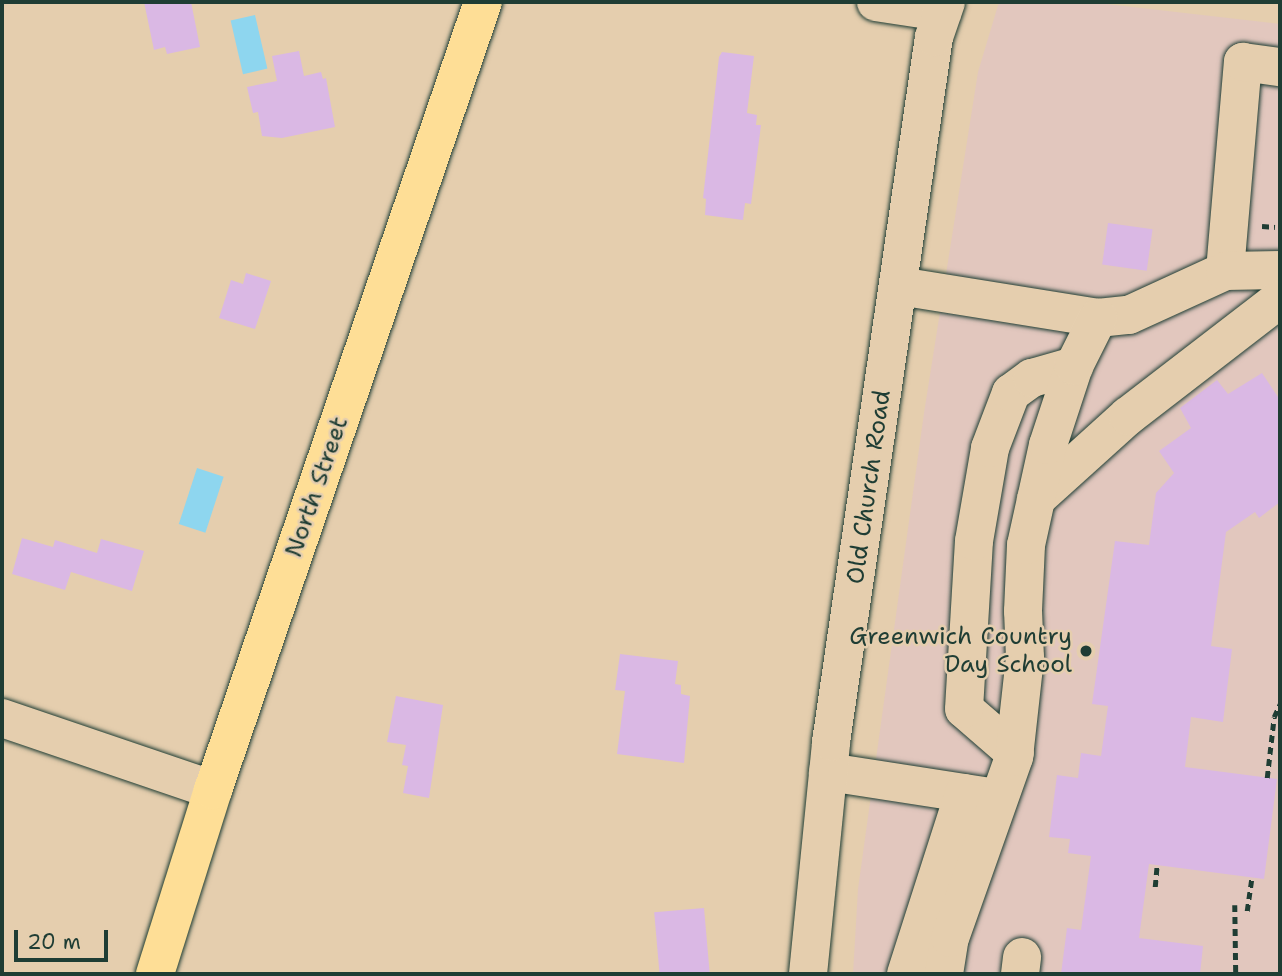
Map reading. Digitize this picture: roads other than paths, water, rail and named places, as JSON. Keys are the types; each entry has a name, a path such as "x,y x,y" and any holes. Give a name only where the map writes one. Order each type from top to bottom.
{"main road":[{"name":"North Street","path":"155,974 212,790 484,2"}],"street":[{"path":"876,2 944,7"},
{"name":"Old Church Road","path":"808,974 828,772 934,37 944,7"},
{"path":"1225,271 1243,62 1280,67"},
{"path":"899,286 1098,318 1129,315 1225,271 1280,270"},
{"path":"1036,499 1128,416 1280,299"},
{"path":"906,974 982,796 1015,754 1026,658 1023,611 1026,545 1048,445 1074,366 1098,318"},
{"path":"1015,754 964,709 974,541 990,448 1011,393 1032,378 1074,366"},
{"path":"2,718 212,790"},
{"path":"828,772 982,796"},
{"path":"944,974 982,796"}],"water":[{"path":"255,15 267,69 243,74 231,21"},
{"path":"197,468 224,477 205,533 179,524"}],"place":[{"name":"Greenwich Country Day School","path":"1086,651"}]}
